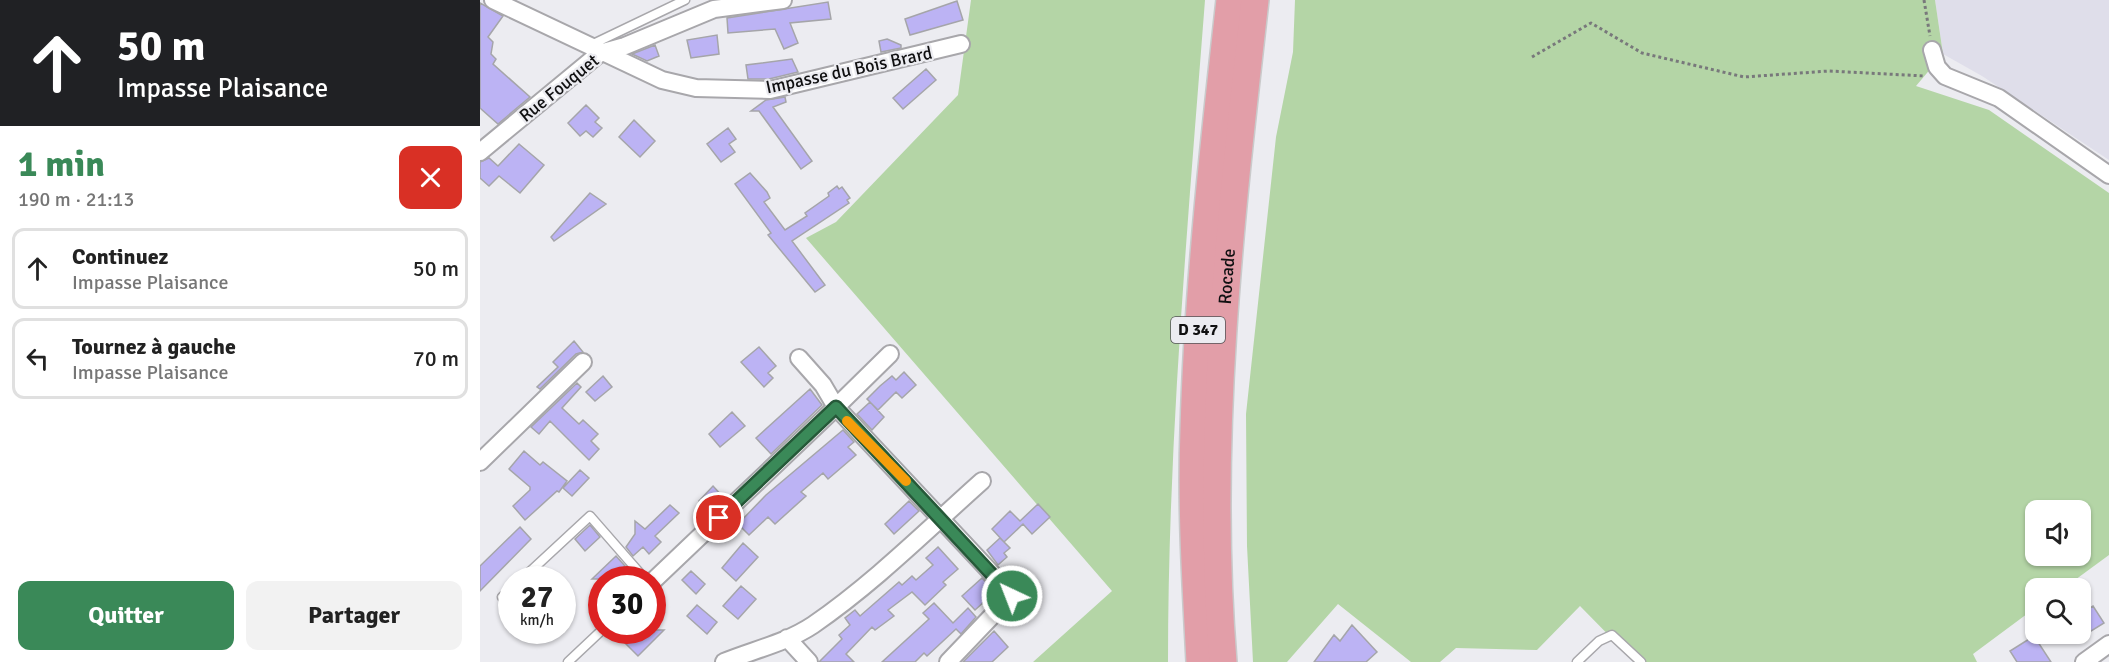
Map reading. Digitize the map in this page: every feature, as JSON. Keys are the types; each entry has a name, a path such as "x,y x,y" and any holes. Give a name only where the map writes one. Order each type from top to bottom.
{"highway":[{"name":"D 347","path":"1200,662 1193,433 1207,219 1230,0"},
{"name":"Rocade","path":"1223,662 1216,512 1218,390 1227,259 1255,0"},
{"path":"1246,77 1268,0"}],"street":[{"name":"Impasse du Bois Brard","path":"493,0 594,50 662,80 696,88 770,90 961,44"},
{"name":"Rue Fouquet","path":"480,152 594,50 626,46 714,9 783,0"},
{"path":"1932,50 1937,67 1945,76 1999,98 2109,175"},
{"path":"666,569 890,354"},
{"path":"799,358 823,385 836,407 1012,596 948,662"},
{"path":"480,462 582,362"},
{"path":"724,662 787,638 812,625 867,583 982,480"},
{"path":"787,638 809,662"},
{"path":"2084,662 2109,644"}],"lane":[{"path":"594,50 685,0"},
{"path":"536,566 590,516 634,566"},
{"path":"1577,662 1599,640 1612,635 1641,662"},
{"path":"568,662 588,643"}],"path":[{"path":"1924,0 1932,50"},
{"path":"1532,57 1591,24 1642,53 1744,77 1829,71 1945,76"}],"shaded area":[{"path":"1935,0 2109,0 2109,160 1982,76 1943,54"}],"green space":[{"path":"971,0 1205,0 1175,414 1168,662 1033,662 1112,591 806,238 836,222 958,95"},
{"path":"1295,0 1935,0 1943,54 1916,86 1989,110 2109,193 2109,555 2078,578 2025,578 2025,615 1973,654 1977,662 1635,662 1580,606 1537,650 1456,648 1440,662 1411,662 1338,604 1287,662 1253,662 1247,546 1246,414 1276,137 1293,52"}],"building":[{"path":"957,1 963,20 910,35 905,19"},
{"path":"828,2 831,19 790,23 798,43 784,49 775,29 728,33 727,18"},
{"path":"480,3 503,16 488,37 493,42 491,54 496,59 493,64 530,97 498,124 480,108"},
{"path":"717,35 719,54 691,58 687,40"},
{"path":"887,39 901,45 901,48 881,52 879,41"},
{"path":"655,45 659,56 647,61 632,54"},
{"path":"792,59 798,72 769,79 748,79 746,65"},
{"path":"926,69 936,80 903,109 893,98"},
{"path":"785,97 786,102 773,107 812,161 801,169 759,111 751,111 766,100"},
{"path":"586,105 599,118 595,122 602,128 593,137 586,131 580,136 568,123"},
{"path":"634,120 655,141 640,157 619,137"},
{"path":"728,128 736,139 729,144 735,152 721,162 707,144"},
{"path":"519,144 544,165 520,193 499,176 489,186 480,178 480,162 489,158 498,166"},
{"path":"750,173 767,192 770,198 764,202 785,230 807,216 805,213 829,196 828,193 837,186 839,189 842,187 850,198 847,200 849,203 792,241 825,285 815,292 768,235 771,233 735,184"},
{"path":"590,193 606,204 554,241 551,237"},
{"path":"574,341 583,352 576,354 540,389 537,387 558,367 553,362"},
{"path":"759,347 776,366 768,373 773,378 764,387 741,362"},
{"path":"904,372 916,385 902,398 896,392 878,410 867,399 892,376 896,380"},
{"path":"603,376 612,387 595,401 586,392"},
{"path":"577,383 581,387 562,408 579,424 583,420 598,434 591,441 599,449 589,460 550,421 539,434 531,427"},
{"path":"810,389 822,405 771,454 756,438"},
{"path":"870,402 884,417 872,430 857,414"},
{"path":"732,412 745,426 720,447 709,434"},
{"path":"843,430 854,442 848,447 856,455 828,479 823,473 801,492 806,496 775,524 768,517 749,535 738,524 766,495"},
{"path":"524,451 540,465 543,462 567,481 559,492 557,491 525,520 513,506 530,490 530,487 509,469"},
{"path":"580,470 589,478 572,496 563,488"},
{"path":"713,486 724,498 711,512 699,501"},
{"path":"909,501 919,511 894,534 885,524"},
{"path":"1038,504 1050,517 1032,534 1023,524 1004,542 992,529 1010,511 1020,521"},
{"path":"670,505 679,513 655,536 661,542 649,554 643,547 633,556 626,547 635,534 635,521 645,529"},
{"path":"590,525 600,537 585,551 575,539"},
{"path":"520,527 531,539 505,566 498,566 498,573 480,591 480,566"},
{"path":"1000,538 1010,548 1004,553 1007,557 998,565 987,550"},
{"path":"743,543 758,557 736,581 722,568"},
{"path":"938,547 958,569 943,582 946,585 925,605 912,592 888,610 894,616 875,630 872,627 846,654 854,662 819,662 842,639 839,635 850,625 845,618 855,610 860,616 899,582 902,585 912,576 916,580 933,565 926,558"},
{"path":"616,556 625,566 606,566"},
{"path":"691,571 705,584 696,594 682,580"},
{"path":"982,578 995,592 975,610 962,596"},
{"path":"741,586 756,599 738,619 723,606"},
{"path":"934,603 953,623 968,608 976,617 961,634 956,629 927,656 924,653 915,662 882,662 929,619 923,613"},
{"path":"697,605 717,622 707,634 687,616"},
{"path":"2093,606 2104,623 2091,631 2091,607"},
{"path":"1352,625 1377,652 1366,662 1314,662 1334,635 1340,641"},
{"path":"994,631 1008,647 992,662 963,662"},
{"path":"2025,642 2025,644 2039,644 2051,662 2017,662 2010,651"},
{"path":"626,644 650,644 638,656"}],"slow traffic":[{"path":"847,421 906,481"}],"route":[{"path":"719,518 836,407 1012,596"}]}
